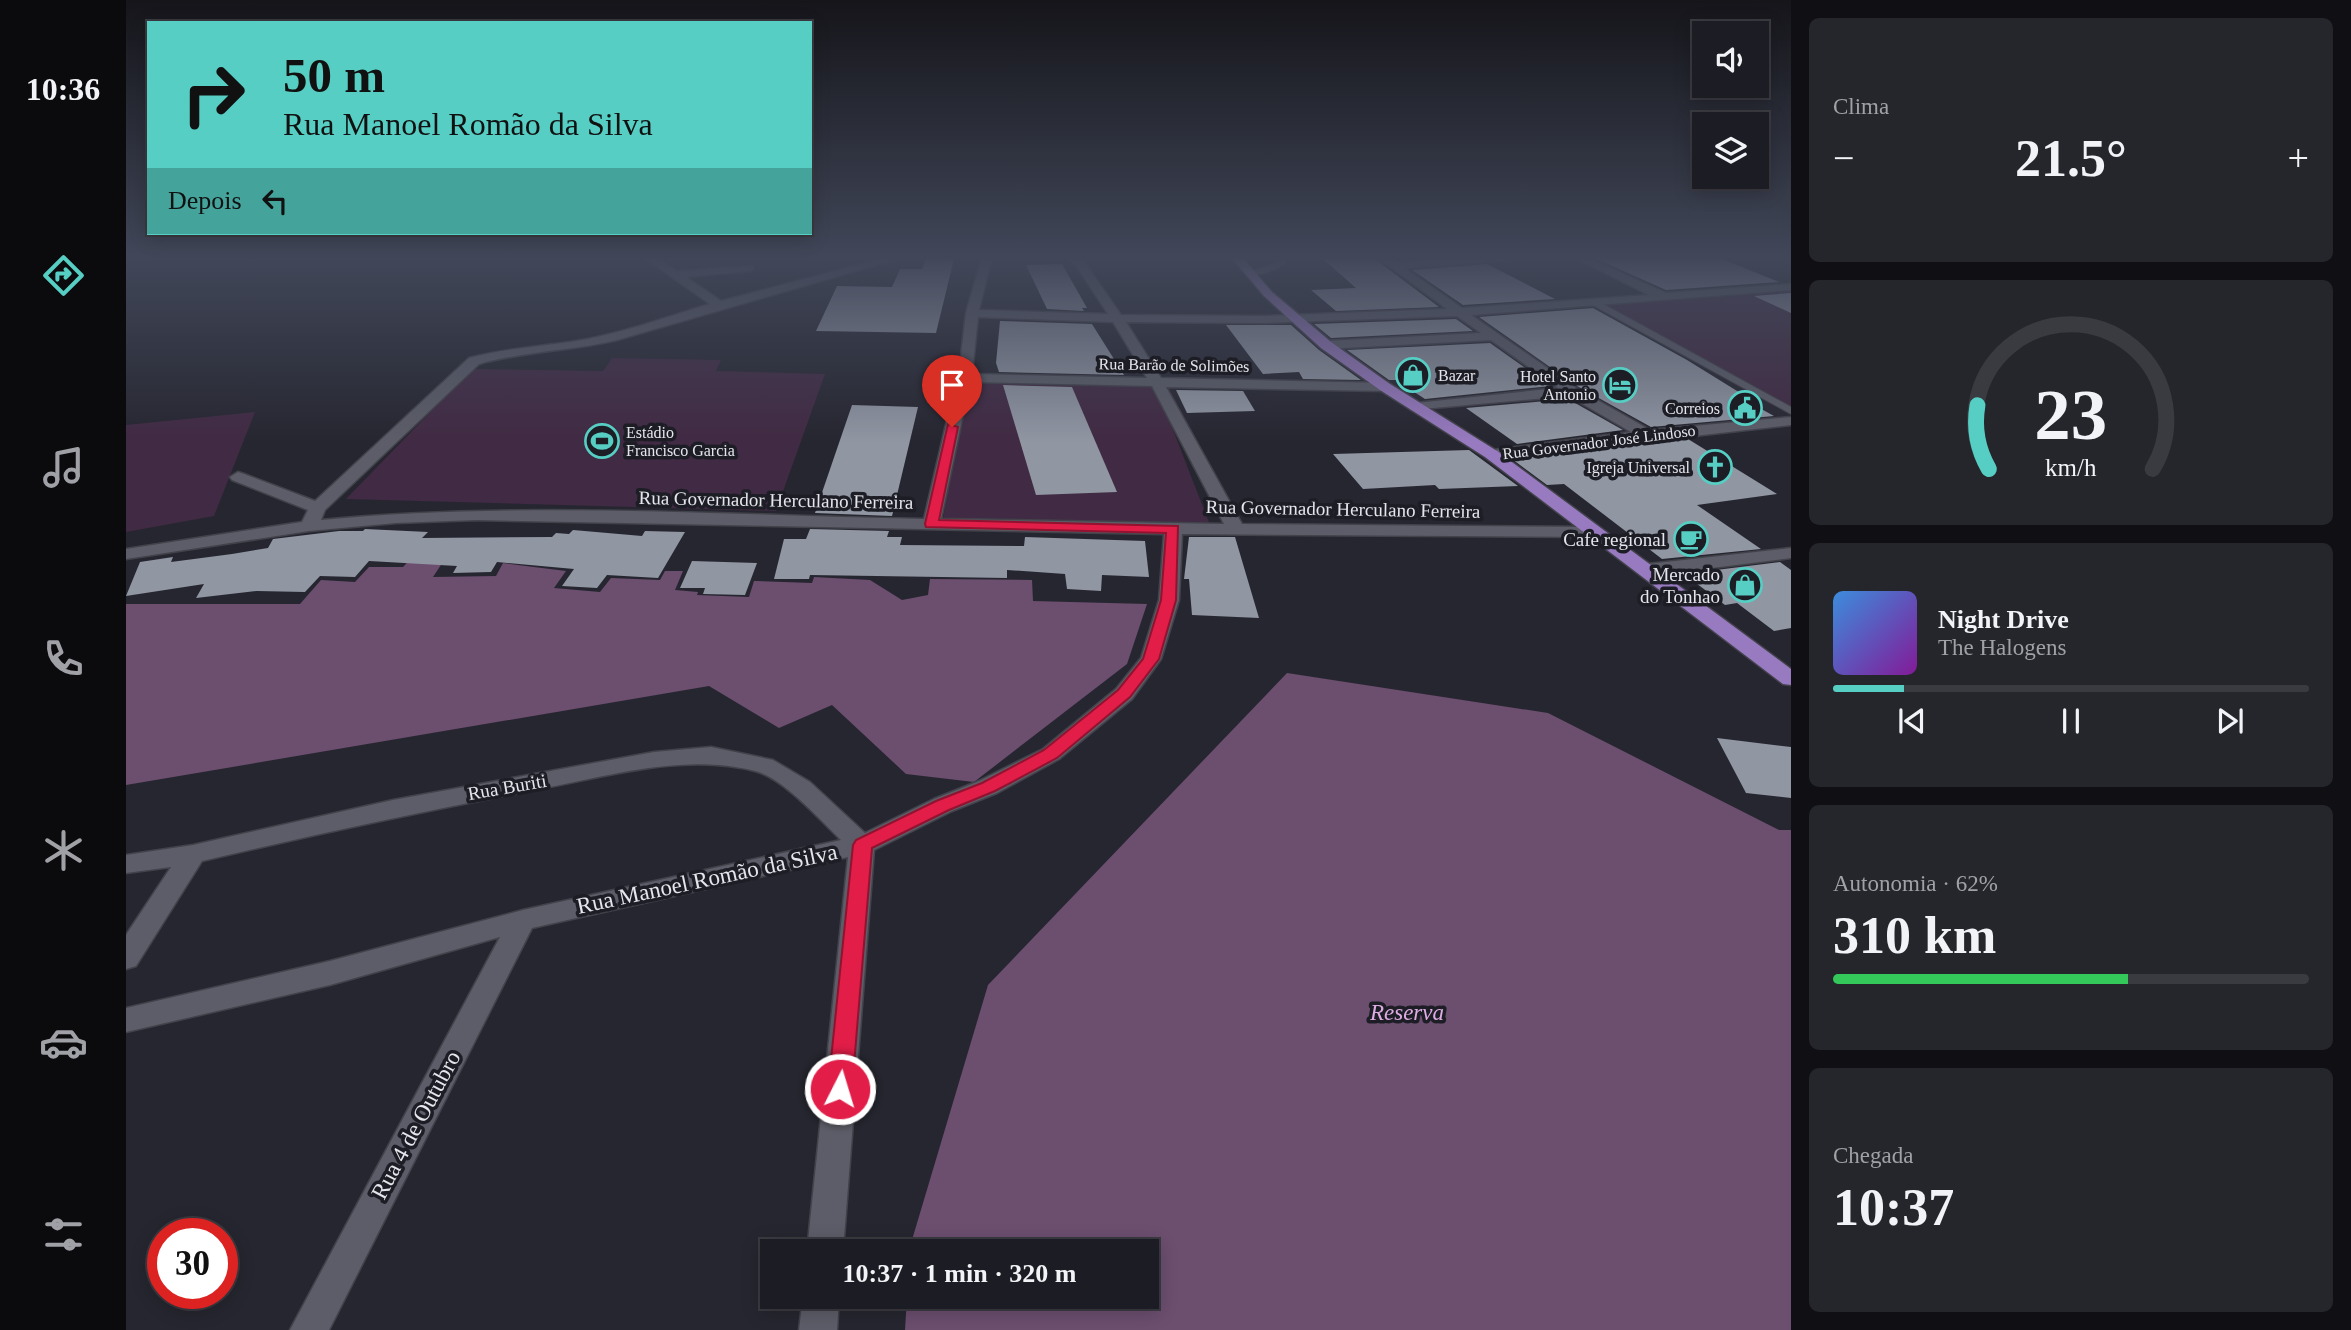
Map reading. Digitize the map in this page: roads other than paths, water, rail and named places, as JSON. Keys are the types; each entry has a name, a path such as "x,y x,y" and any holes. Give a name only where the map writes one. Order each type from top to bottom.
{"main road":[{"path":"1297,319 1326,345 1385,387 1491,454 1791,679"}],"street":[{"path":"309,526 318,508 474,361 502,352 570,346 672,319"},
{"path":"931,524 963,378 971,319"},
{"path":"1120,319 1235,528"},
{"path":"1167,319 1222,319"},
{"path":"1470,319 1571,391 1647,435"},
{"path":"1326,345 1492,336"},
{"name":"Rua Barão de Solimões","path":"963,378 1385,387"},
{"path":"1416,407 1571,391"},
{"name":"Rua Governador José Lindoso","path":"1491,454 1791,421"},
{"path":"238,477 318,508"},
{"name":"Rua Governador Herculano Ferreira","path":"126,554 309,526 396,517 477,515 1173,529 1596,532"},
{"name":"Rua Manoel Romão da Silva","path":"126,1020 330,974 523,920 862,845 943,805 988,787 1051,754 1124,694 1151,659 1169,600 1173,529"},
{"path":"1648,570 1791,553"},
{"name":"Rua Buriti","path":"126,864 193,854 393,808 654,761 711,755 765,765 801,788 862,845"},
{"path":"826,1239 862,845"},
{"path":"126,958 193,854"},
{"name":"Rua 4 de Outubro","path":"309,1330 523,920"},
{"path":"818,1330 820,1309"}],"lane":[{"path":"1625,319 1791,411"}],"place":[{"name":"Bazar","path":"1413,375"},
{"name":"Hotel Santo Antonio","path":"1620,385"},
{"name":"Correios","path":"1745,408"},
{"name":"Estádio Francisco Garcia","path":"602,441"},
{"name":"Igreja Universal","path":"1715,467"},
{"name":"Cafe regional","path":"1691,539"},
{"name":"Mercado do Tonhao","path":"1745,585"}],"park label":[{"name":"Reserva","path":"1407,1012"}]}
